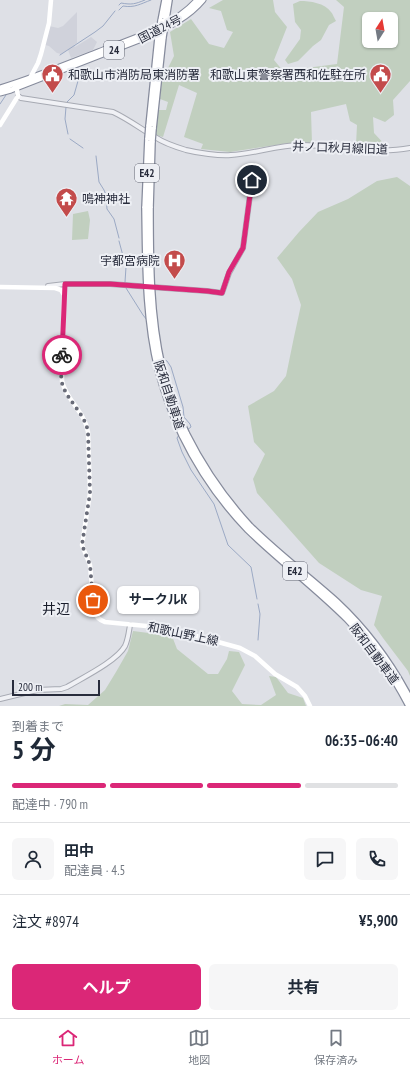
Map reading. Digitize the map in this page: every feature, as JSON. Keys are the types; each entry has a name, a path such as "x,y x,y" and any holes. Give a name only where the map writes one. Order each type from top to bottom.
{"highway":[{"name":"阪和自動車道","path":"164,0 150,140 146,270 151,332 158,369 164,389 176,422 212,478 236,510 270,544 352,617 379,649 410,699"},
{"name":"阪和自動車道","path":"163,20 169,0"},
{"name":"国道24号","path":"30,80 147,32 179,16 198,0"},
{"name":"国道24号","path":"0,93 16,85 154,34 182,19 196,8 203,0"},
{"name":"国道24号","path":"0,88 16,85"},
{"name":"阪和自動車道","path":"184,434 193,456 208,480 229,508 267,547 319,592 352,624 384,664 409,706"}],"main road":[{"path":"30,80 41,54 49,23 51,0"},
{"path":"0,125 18,96 16,85"},
{"path":"0,288 59,289 64,295"},
{"name":"和歌山野上線","path":"64,295 62,381 67,393 82,415 88,432 90,493 82,545 90,565 95,616 102,621 112,623 167,628 245,650 275,674 297,687 305,696 310,706"}],"street":[{"name":"井ノ口秋月線旧道","path":"18,96 25,99 113,112 123,116 156,138 178,147 187,150 220,155 232,155 295,145 396,150 410,148"},
{"path":"42,288 65,284 110,284 222,293 229,272 243,248 252,180"},
{"path":"64,295 65,284"},
{"path":"0,699 37,690 61,689 67,687 104,665 122,651 126,645 130,625"}],"shaded area":[{"path":"77,12 77,43 74,45 75,47 91,37 97,42 93,50 71,58 68,50 61,54 45,45 49,26 58,28 63,26"}],"green space":[{"path":"223,0 273,0 275,12 287,27 274,60 283,71 337,64 344,7 336,0 410,0 410,81 393,100 394,115 385,122 373,117 374,133 387,147 356,145 357,125 350,121 346,104 311,112 312,143 296,142 230,152 201,149 203,144 184,137 197,93 179,85 163,137 156,135 157,110 166,110 168,102 160,99 162,80 174,56 170,32 191,19 209,44 224,48 233,32 227,30 221,11 209,8"},
{"path":"300,1 313,2 325,6 332,13 336,21 329,25 321,40 298,61 288,64 285,60 300,39 301,30 295,22 293,4"},
{"path":"397,177 410,186 410,676 408,671 374,625 382,596 361,590 319,563 257,493 253,479 265,454 254,442 248,406 274,391 286,376 301,305 292,279 277,258 318,212 348,199 377,181"},
{"path":"88,211 90,220 88,239 72,240 73,214"},
{"path":"133,631 172,636 177,649 208,674 218,674 227,659 229,651 239,652 245,665 232,691 242,704 261,705 276,695 269,676 276,677 288,693 303,698 306,706 59,706 65,704 88,705 105,690 128,651"}],"waterway":[{"path":"119,5 121,3 133,4 145,0"},
{"path":"119,10 123,6 134,6 151,0"},
{"path":"60,55 103,26 115,11"},
{"path":"67,102 74,95 78,81"},
{"path":"0,104 6,95"},
{"path":"66,107 65,119 68,134"},
{"path":"70,139 83,148"},
{"path":"96,156 99,182 106,195 107,209 114,219 119,238"},
{"path":"119,241 126,267 125,282"},
{"path":"126,288 147,320"},
{"path":"163,359 167,361 171,367 183,407 184,417 191,427 187,430"},
{"path":"179,435 177,438 182,452 191,470 214,504 228,545 251,567 257,599"},
{"path":"258,604 260,614 258,640"}],"way so far":[{"path":"62,355 62,385 82,415 88,432 90,499 82,545 90,565 93,600"}],"place":[{"name":"和歌山市消防局東消防署","path":"52,94"},
{"name":"和歌山東警察署西和佐駐在所","path":"381,94"},
{"name":"鳴神神社","path":"67,218"},
{"name":"宇都宮病院","path":"175,280"},
{"name":"サークルK","path":"93,600"}],"district":[{"name":"井辺","path":"56,609"}],"route":[{"path":"62,355 65,284 110,284 222,293 229,272 243,248 245,241 252,180"}]}
